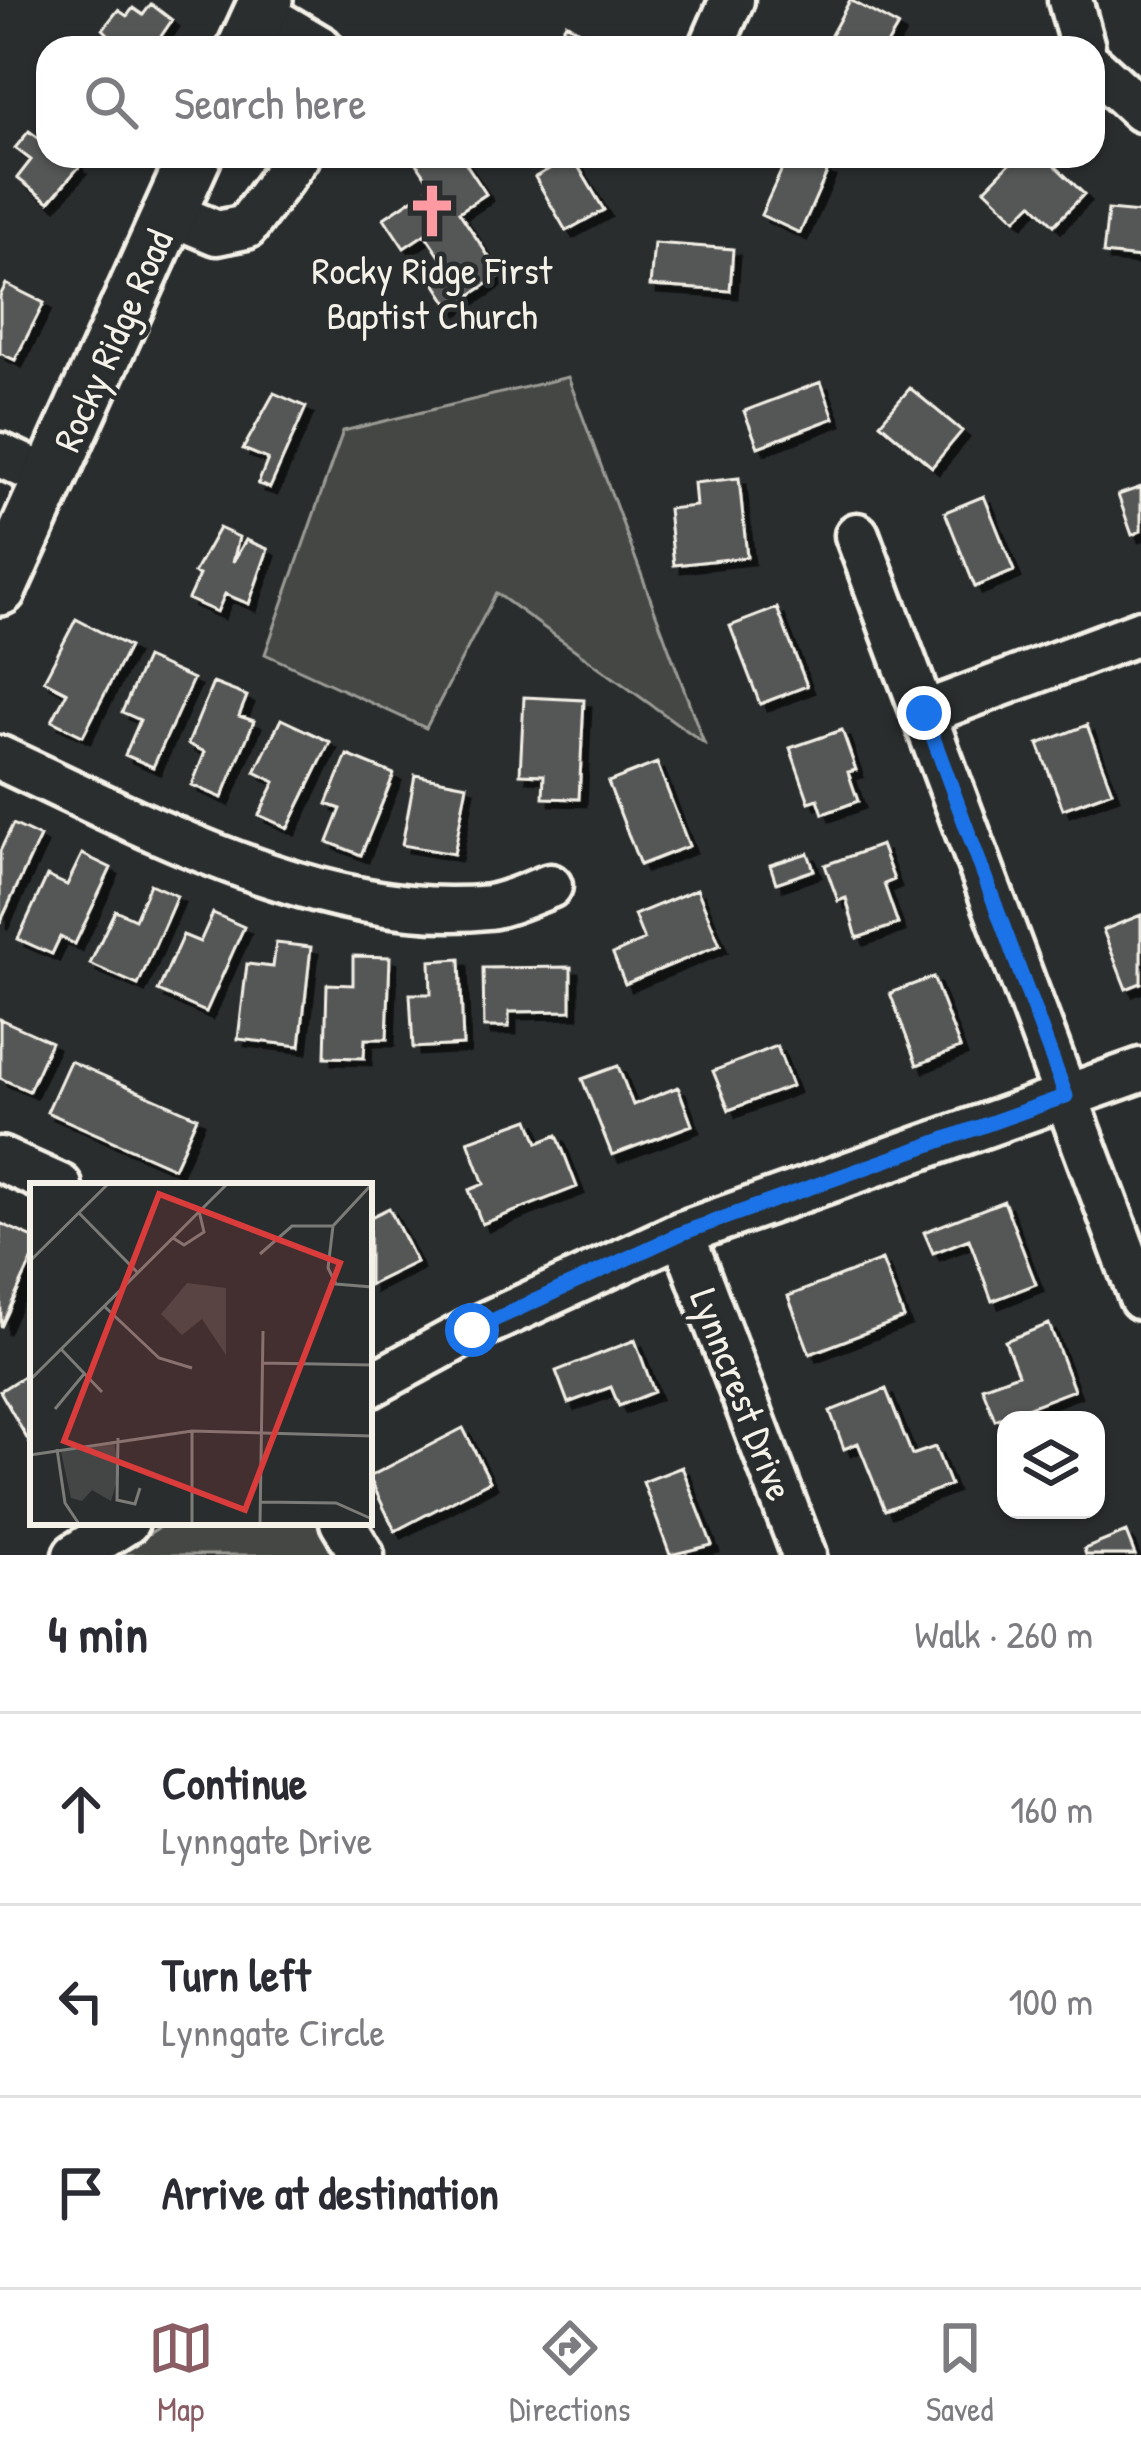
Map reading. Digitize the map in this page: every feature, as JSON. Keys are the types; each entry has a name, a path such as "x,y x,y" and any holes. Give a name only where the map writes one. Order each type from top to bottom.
{"main road":[{"name":"Rocky Ridge Road","path":"0,589 190,168"}],"street":[{"path":"716,36 732,0"},
{"path":"1070,0 1079,36"},
{"path":"257,20 294,36"},
{"path":"1105,77 1141,110"},
{"path":"169,213 217,233 246,227 289,168"},
{"path":"0,455 50,478"},
{"path":"857,535 1141,1298"},
{"path":"924,713 1141,632"},
{"path":"0,758 175,839 349,901 490,907 550,886"},
{"path":"372,1384 472,1330 682,1233 1141,1070"},
{"path":"0,1159 52,1183"},
{"name":"Lynncrest Drive","path":"682,1233 804,1555"},
{"path":"75,1555 122,1525"},
{"path":"344,1525 362,1555"}],"shaded area":[{"path":"568,377 704,743 496,593 426,728 265,654 343,431"},
{"path":"162,1525 324,1525 342,1555 116,1555"}],"building":[{"path":"850,0 898,26 892,36 830,36"},
{"path":"151,4 172,20 161,36 109,36 103,29 118,10 127,16 133,8 143,15"},
{"path":"566,23 587,36 558,36"},
{"path":"29,131 36,136 36,168 78,168 49,202 17,178 31,160 15,148"},
{"path":"420,168 469,168 486,194 459,212 501,275 451,308 433,280 449,270 425,234 404,248 384,218 432,186"},
{"path":"551,168 579,168 604,210 566,231 535,177"},
{"path":"783,168 828,170 800,233 761,215"},
{"path":"1005,168 1057,168 1084,194 1054,225 1032,203 1016,219 985,189"},
{"path":"1108,210 1141,213 1141,258 1103,254"},
{"path":"654,243 733,249 730,291 650,286"},
{"path":"6,284 44,303 15,360 0,353 0,296"},
{"path":"821,382 834,418 758,447 744,411"},
{"path":"910,388 962,431 932,467 880,423"},
{"path":"274,393 306,407 270,488 258,484 268,459 243,449"},
{"path":"739,478 747,557 674,565 668,509 696,506 694,483"},
{"path":"1141,487 1141,531 1132,535 1118,495"},
{"path":"984,496 1014,571 975,587 945,512"},
{"path":"219,528 239,537 233,562 246,540 268,549 249,604 225,594 217,612 188,599 199,575 194,573"},
{"path":"777,608 807,686 760,704 730,626"},
{"path":"76,619 129,647 83,736 52,721 67,692 44,680"},
{"path":"146,658 193,679 153,767 125,755 140,720 122,712"},
{"path":"213,683 247,696 239,716 254,721 222,798 192,785 205,752 188,744"},
{"path":"524,697 584,700 579,799 543,798 544,775 520,774"},
{"path":"281,719 330,742 288,828 259,815 275,782 255,772"},
{"path":"1087,725 1112,791 1063,809 1038,744"},
{"path":"842,730 856,770 848,772 858,801 823,814 818,799 809,802 790,748"},
{"path":"347,755 394,774 361,855 328,842 341,809 327,804"},
{"path":"657,763 689,846 640,865 608,782"},
{"path":"415,775 467,785 454,854 402,845"},
{"path":"13,824 40,837 0,923 0,851"},
{"path":"881,845 894,880 884,884 898,924 857,938 846,898 838,901 825,865"},
{"path":"808,853 814,870 776,883 770,865"},
{"path":"82,854 111,868 75,944 60,937 52,954 18,939 47,876 67,885"},
{"path":"150,884 177,896 138,985 90,964 115,910 135,919"},
{"path":"697,889 720,945 625,984 613,954 644,940 634,915"},
{"path":"213,913 244,927 206,1012 158,991 183,935 200,942"},
{"path":"1141,915 1141,983 1126,989 1103,930"},
{"path":"276,943 311,947 300,1046 238,1039 247,964 273,967"},
{"path":"353,956 390,957 387,1039 365,1039 364,1058 325,1057 327,984 353,985"},
{"path":"460,959 463,1045 413,1048 410,994 431,994 430,961"},
{"path":"571,967 571,1011 509,1012 509,1027 484,1027 483,968"},
{"path":"933,977 960,1048 917,1065 890,993"},
{"path":"0,1019 51,1042 29,1091 0,1078"},
{"path":"777,1046 792,1086 729,1110 713,1071"},
{"path":"70,1061 197,1117 174,1168 47,1112"},
{"path":"618,1066 633,1105 678,1087 692,1125 612,1155 582,1079"},
{"path":"529,1119 538,1143 557,1135 577,1187 482,1224 469,1190 484,1184 468,1141"},
{"path":"1004,1201 1036,1284 992,1301 969,1239 933,1253 924,1232"},
{"path":"389,1208 416,1262 372,1284 372,1216"},
{"path":"0,1223 30,1237 30,1264 1,1327"},
{"path":"882,1260 904,1318 810,1354 788,1296"},
{"path":"1049,1324 1074,1390 1019,1411 997,1411 995,1420 982,1387 1018,1374 1005,1341"},
{"path":"635,1340 654,1392 619,1406 611,1387 568,1403 556,1371"},
{"path":"30,1372 30,1444 0,1391"},
{"path":"886,1389 912,1455 935,1447 950,1485 885,1510 858,1443 844,1449 830,1411"},
{"path":"463,1428 490,1481 395,1531 372,1475"},
{"path":"682,1467 712,1545 670,1555 643,1482"},
{"path":"1126,1532 1135,1555 1086,1555 1084,1549"}],"place":[{"name":"Rocky Ridge First Baptist Church","path":"432,211"}],"route":[{"path":"472,1330 682,1233 1066,1096 924,713"}]}
